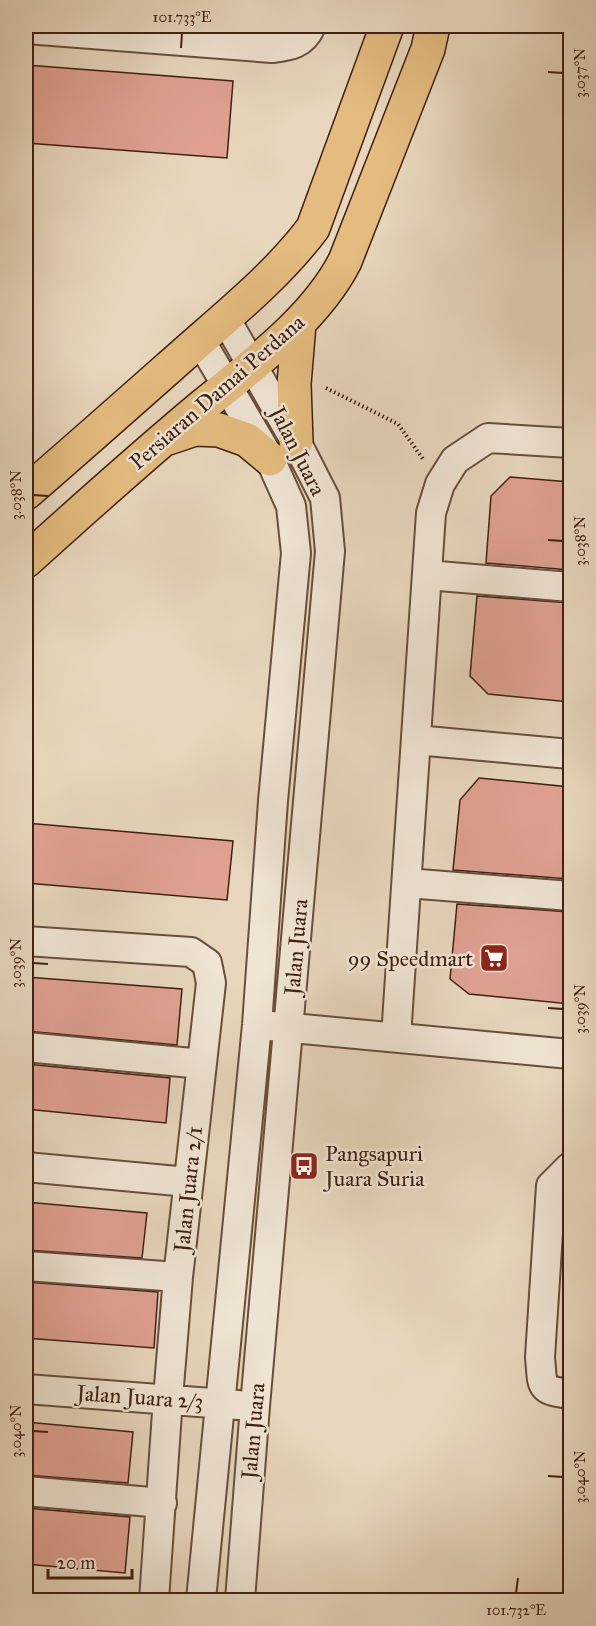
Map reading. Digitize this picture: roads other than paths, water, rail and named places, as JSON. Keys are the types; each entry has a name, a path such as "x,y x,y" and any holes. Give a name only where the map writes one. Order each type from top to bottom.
{"main road":[{"path":"26,494 225,318 296,251 313,228 387,26"},
{"name":"Persiaran Damai Perdana","path":"26,561 162,440 299,324 337,276 345,261 428,49 433,26"},
{"path":"162,440 195,429 219,430 283,450 294,384 299,324"}],"street":[{"path":"26,29 272,48 293,46 310,30 311,26"},
{"name":"Jalan Juara","path":"201,1600 257,1025 273,801 296,553 283,450 252,364 225,318"},
{"name":"Jalan Juara","path":"200,340 227,385 325,498 330,551 240,1600"},
{"path":"396,1037 431,513 440,484 455,460 488,438 570,443"},
{"path":"427,575 570,587"},
{"path":"416,740 570,754"},
{"path":"407,883 570,896"},
{"name":"Jalan Juara 2/1","path":"26,941 191,952 207,963 211,983 178,1277 154,1600"},
{"path":"257,1025 289,1026 570,1054"},
{"path":"26,1047 202,1064"},
{"path":"26,1167 188,1182"},
{"path":"570,1167 551,1186 540,1357 542,1382 545,1388 570,1394"},
{"path":"26,1266 178,1277"},
{"name":"Jalan Juara 2/3","path":"26,1389 255,1406"},
{"path":"26,1491 162,1503"}],"place":[{"name":"99 Speedmart","path":"494,958"},
{"name":"Pangsapuri Juara Suria","path":"304,1166"}]}
